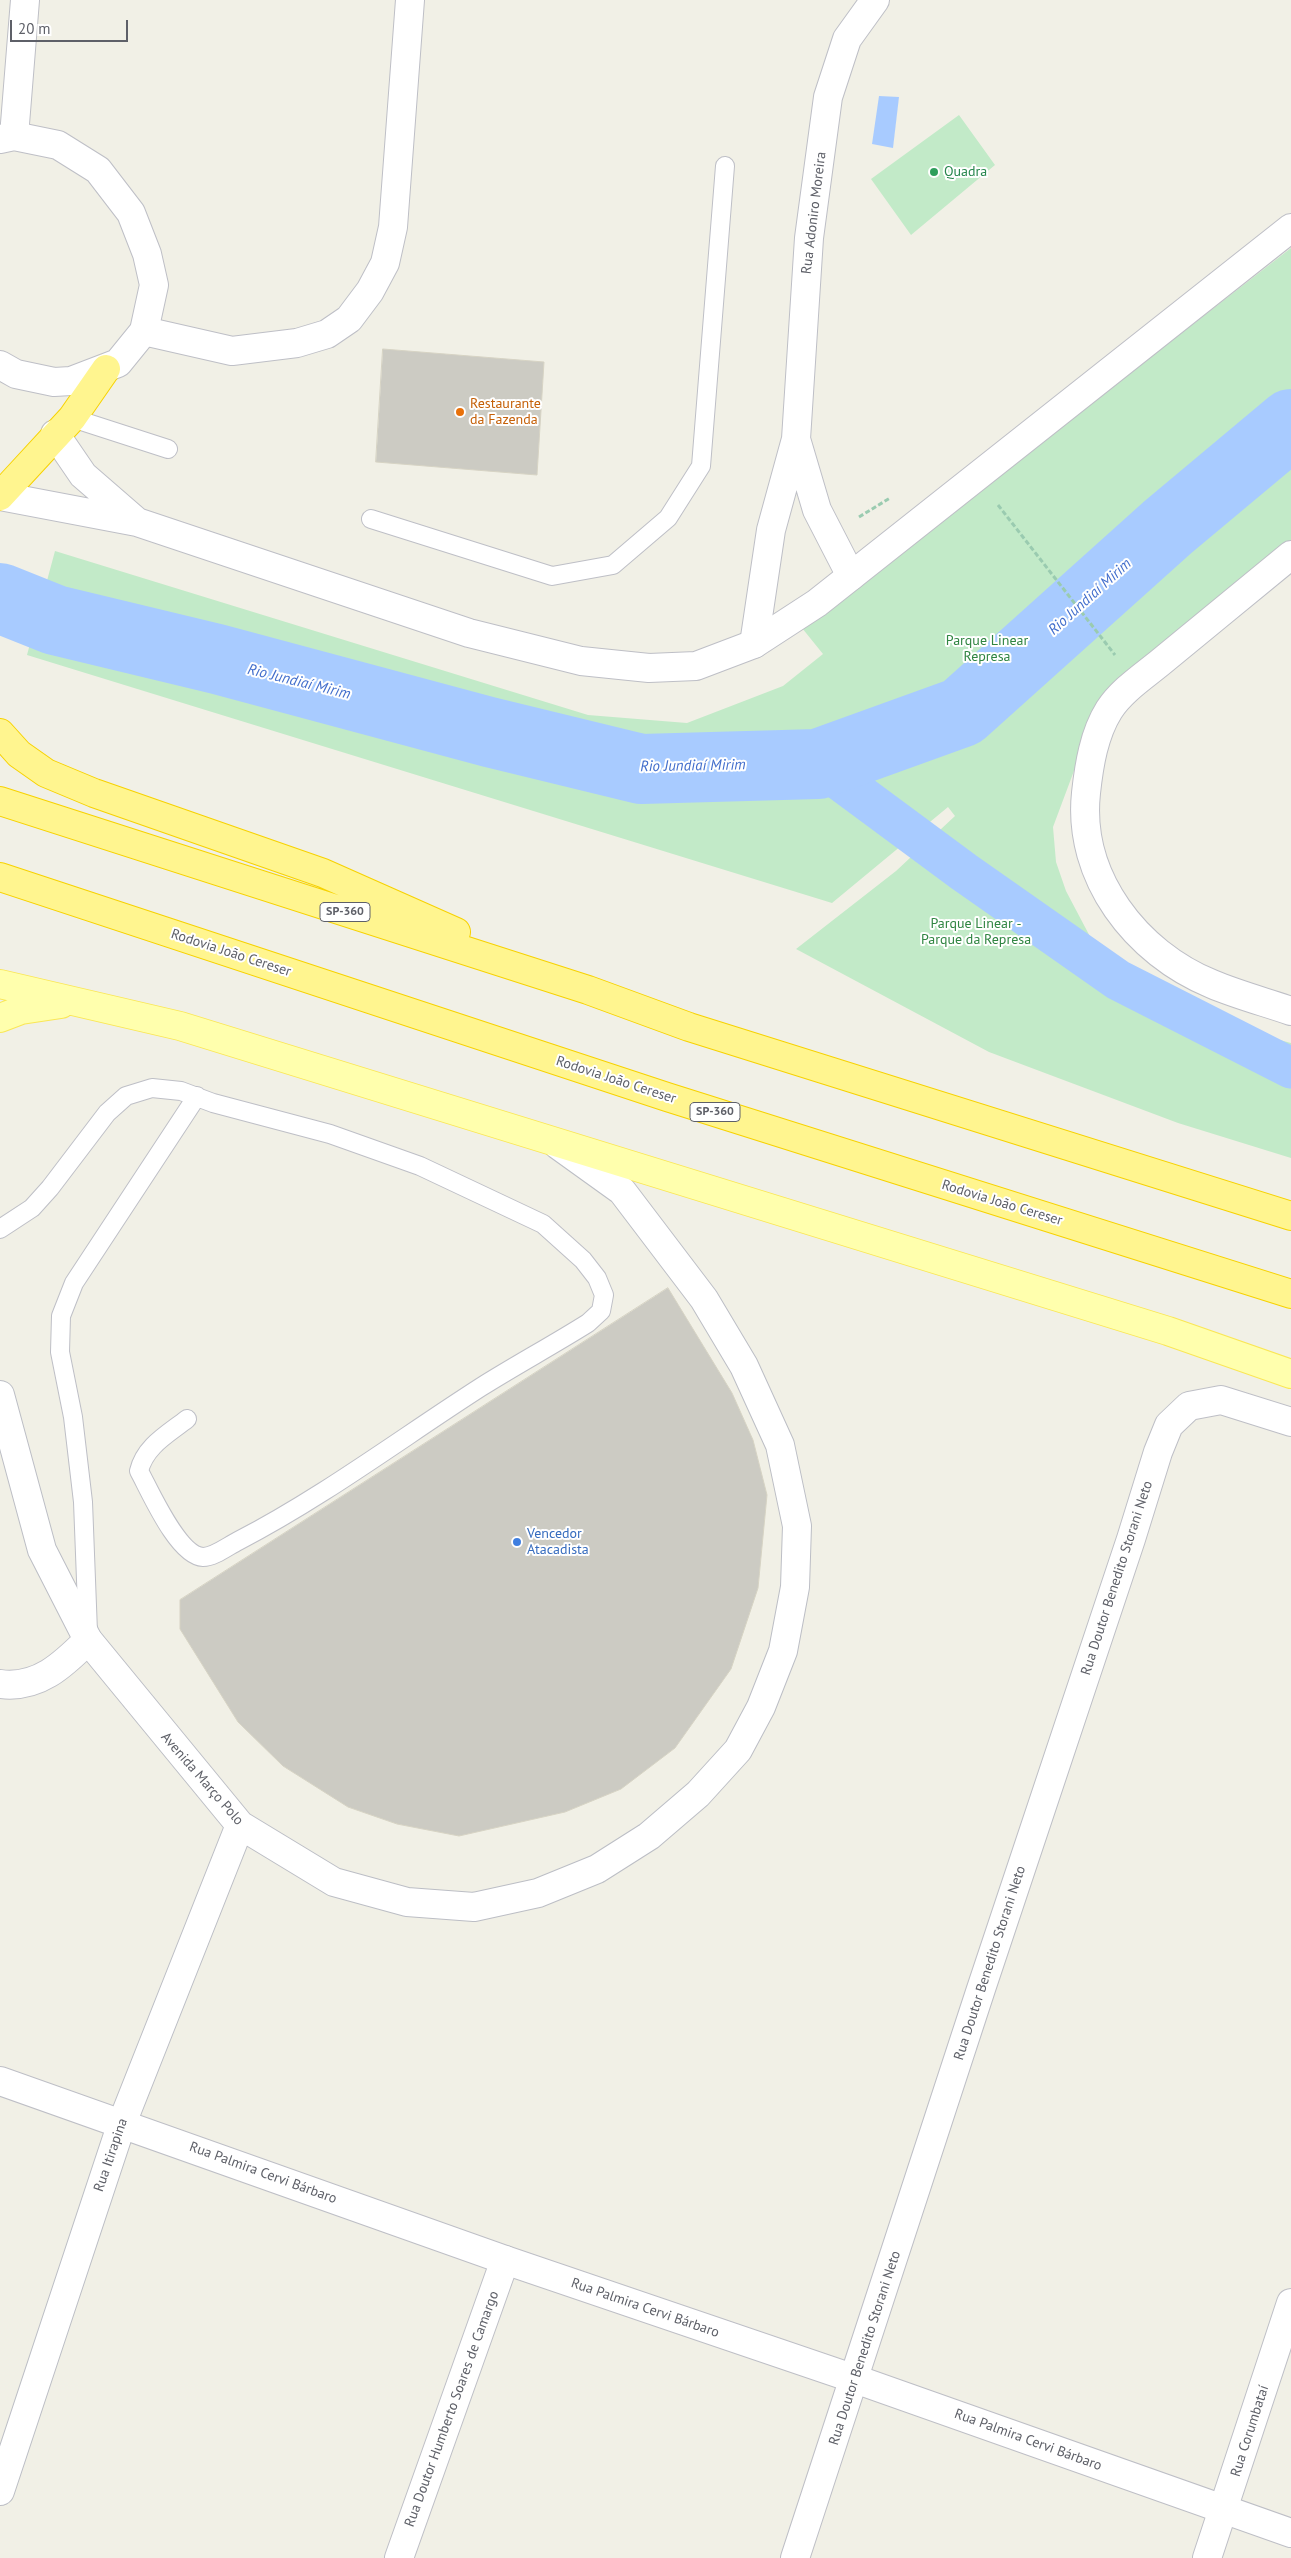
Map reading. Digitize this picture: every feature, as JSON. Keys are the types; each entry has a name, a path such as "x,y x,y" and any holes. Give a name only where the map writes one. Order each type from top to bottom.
{"highway":[{"path":"0,496 64,426 106,369"},
{"path":"0,733 19,754 46,773 94,793 323,873 588,990"},
{"name":"SP-360","path":"0,801 588,990 689,1027 1291,1216"},
{"name":"Rodovia João Cereser","path":"0,877 667,1097 1291,1294"}],"main road":[{"path":"0,984 180,1026 1168,1331 1291,1374"},
{"path":"0,1018 21,1010 77,1002"}],"street":[{"path":"5,373 54,382 71,381 118,363 144,331 154,285 147,254 131,213 98,170 58,145 7,138 26,0"},
{"path":"144,331 232,351 296,343 327,334 349,319 370,291 386,263 393,227 410,0"},
{"name":"Rua Adoniro Moreira","path":"754,644 771,530 796,439 809,238 828,97 847,39 875,0"},
{"path":"0,496 137,522 469,633 580,661 649,668 696,666 754,644 817,603 1291,228"},
{"path":"64,426 83,474 137,522"},
{"name":"Rua Adoniro Moreira","path":"796,439 817,510 851,576"},
{"path":"1291,555 1134,683 1110,709 1089,763 1084,812 1089,848 1098,875 1111,900 1131,929 1154,950 1180,968 1211,984 1291,1012"},
{"name":"Avenida Março Polo","path":"0,1395 42,1550 88,1640 240,1825 334,1882 407,1902 474,1907 538,1893 597,1869 649,1836 698,1794 738,1750 761,1707 783,1651 795,1587 797,1526 780,1445 744,1366 704,1299 622,1191 552,1141"},
{"name":"Rua Doutor Benedito Storani Neto","path":"795,2558 856,2378 978,1998 1131,1540 1158,1452 1169,1425 1189,1406 1221,1400 1291,1422"},
{"path":"0,1684 9,1686 37,1681 62,1666 88,1640"},
{"name":"Rua Itirapina","path":"0,2491 122,2123 240,1825"},
{"name":"Rua Palmira Cervi Bárbaro","path":"0,2081 505,2260 856,2378 1291,2532"},
{"name":"Rua Doutor Humberto Soares de Camargo","path":"399,2558 505,2260"},
{"name":"Rua Corumbataí","path":"1207,2558 1291,2304"}],"lane":[{"path":"371,519 552,576 613,565 668,518 702,466 725,166"},
{"path":"64,426 168,448"},
{"path":"0,1229 32,1208 50,1188 107,1113 126,1096 152,1088 181,1091 213,1103 330,1134 420,1166 543,1224 583,1260 597,1278 604,1295 601,1311 588,1323 485,1385 334,1484 259,1530 214,1554 203,1557 190,1551 178,1541 139,1471 142,1457 187,1419"},
{"path":"88,1640 84,1502 73,1417 60,1352 61,1316 74,1283 197,1096"}],"path":[{"path":"1003,510 1121,663"}],"green space":[{"name":"Quadra","path":"959,115 995,165 911,235 871,179"},
{"path":"1291,248 1291,561 1090,728 1053,827 1056,862 1066,891 1095,946 1135,976 1238,1029 1291,1043 1291,1158 1178,1123 989,1052 796,949 896,871 955,816 948,807 832,903 27,655 55,551 588,715 687,723 783,686 823,654 802,628"}],"water":[{"path":"879,96 899,97 893,148 872,144"}],"building":[{"name":"Restaurante da Fazenda","path":"383,349 544,362 537,475 376,462"},
{"name":"Vencedor Atacadista","path":"668,1288 732,1393 753,1440 767,1495 758,1588 731,1669 675,1748 621,1789 565,1812 459,1836 397,1824 348,1807 283,1766 238,1722 180,1629 180,1600"}],"waterway":[{"name":"Rio Jundiaí Mirim","path":"0,598 55,620 217,659 489,732 641,769 818,764 962,712 1168,527 1291,424"},
{"path":"818,764 964,872 1118,980 1291,1068"}],"place":[{"name":"Quadra","path":"934,172"},
{"name":"Restaurante da Fazenda","path":"460,412"},
{"name":"Vencedor Atacadista","path":"517,1542"}],"park label":[{"name":"Parque Linear Represa","path":"987,650"},
{"name":"Parque Linear - Parque da Represa","path":"976,932"}]}
